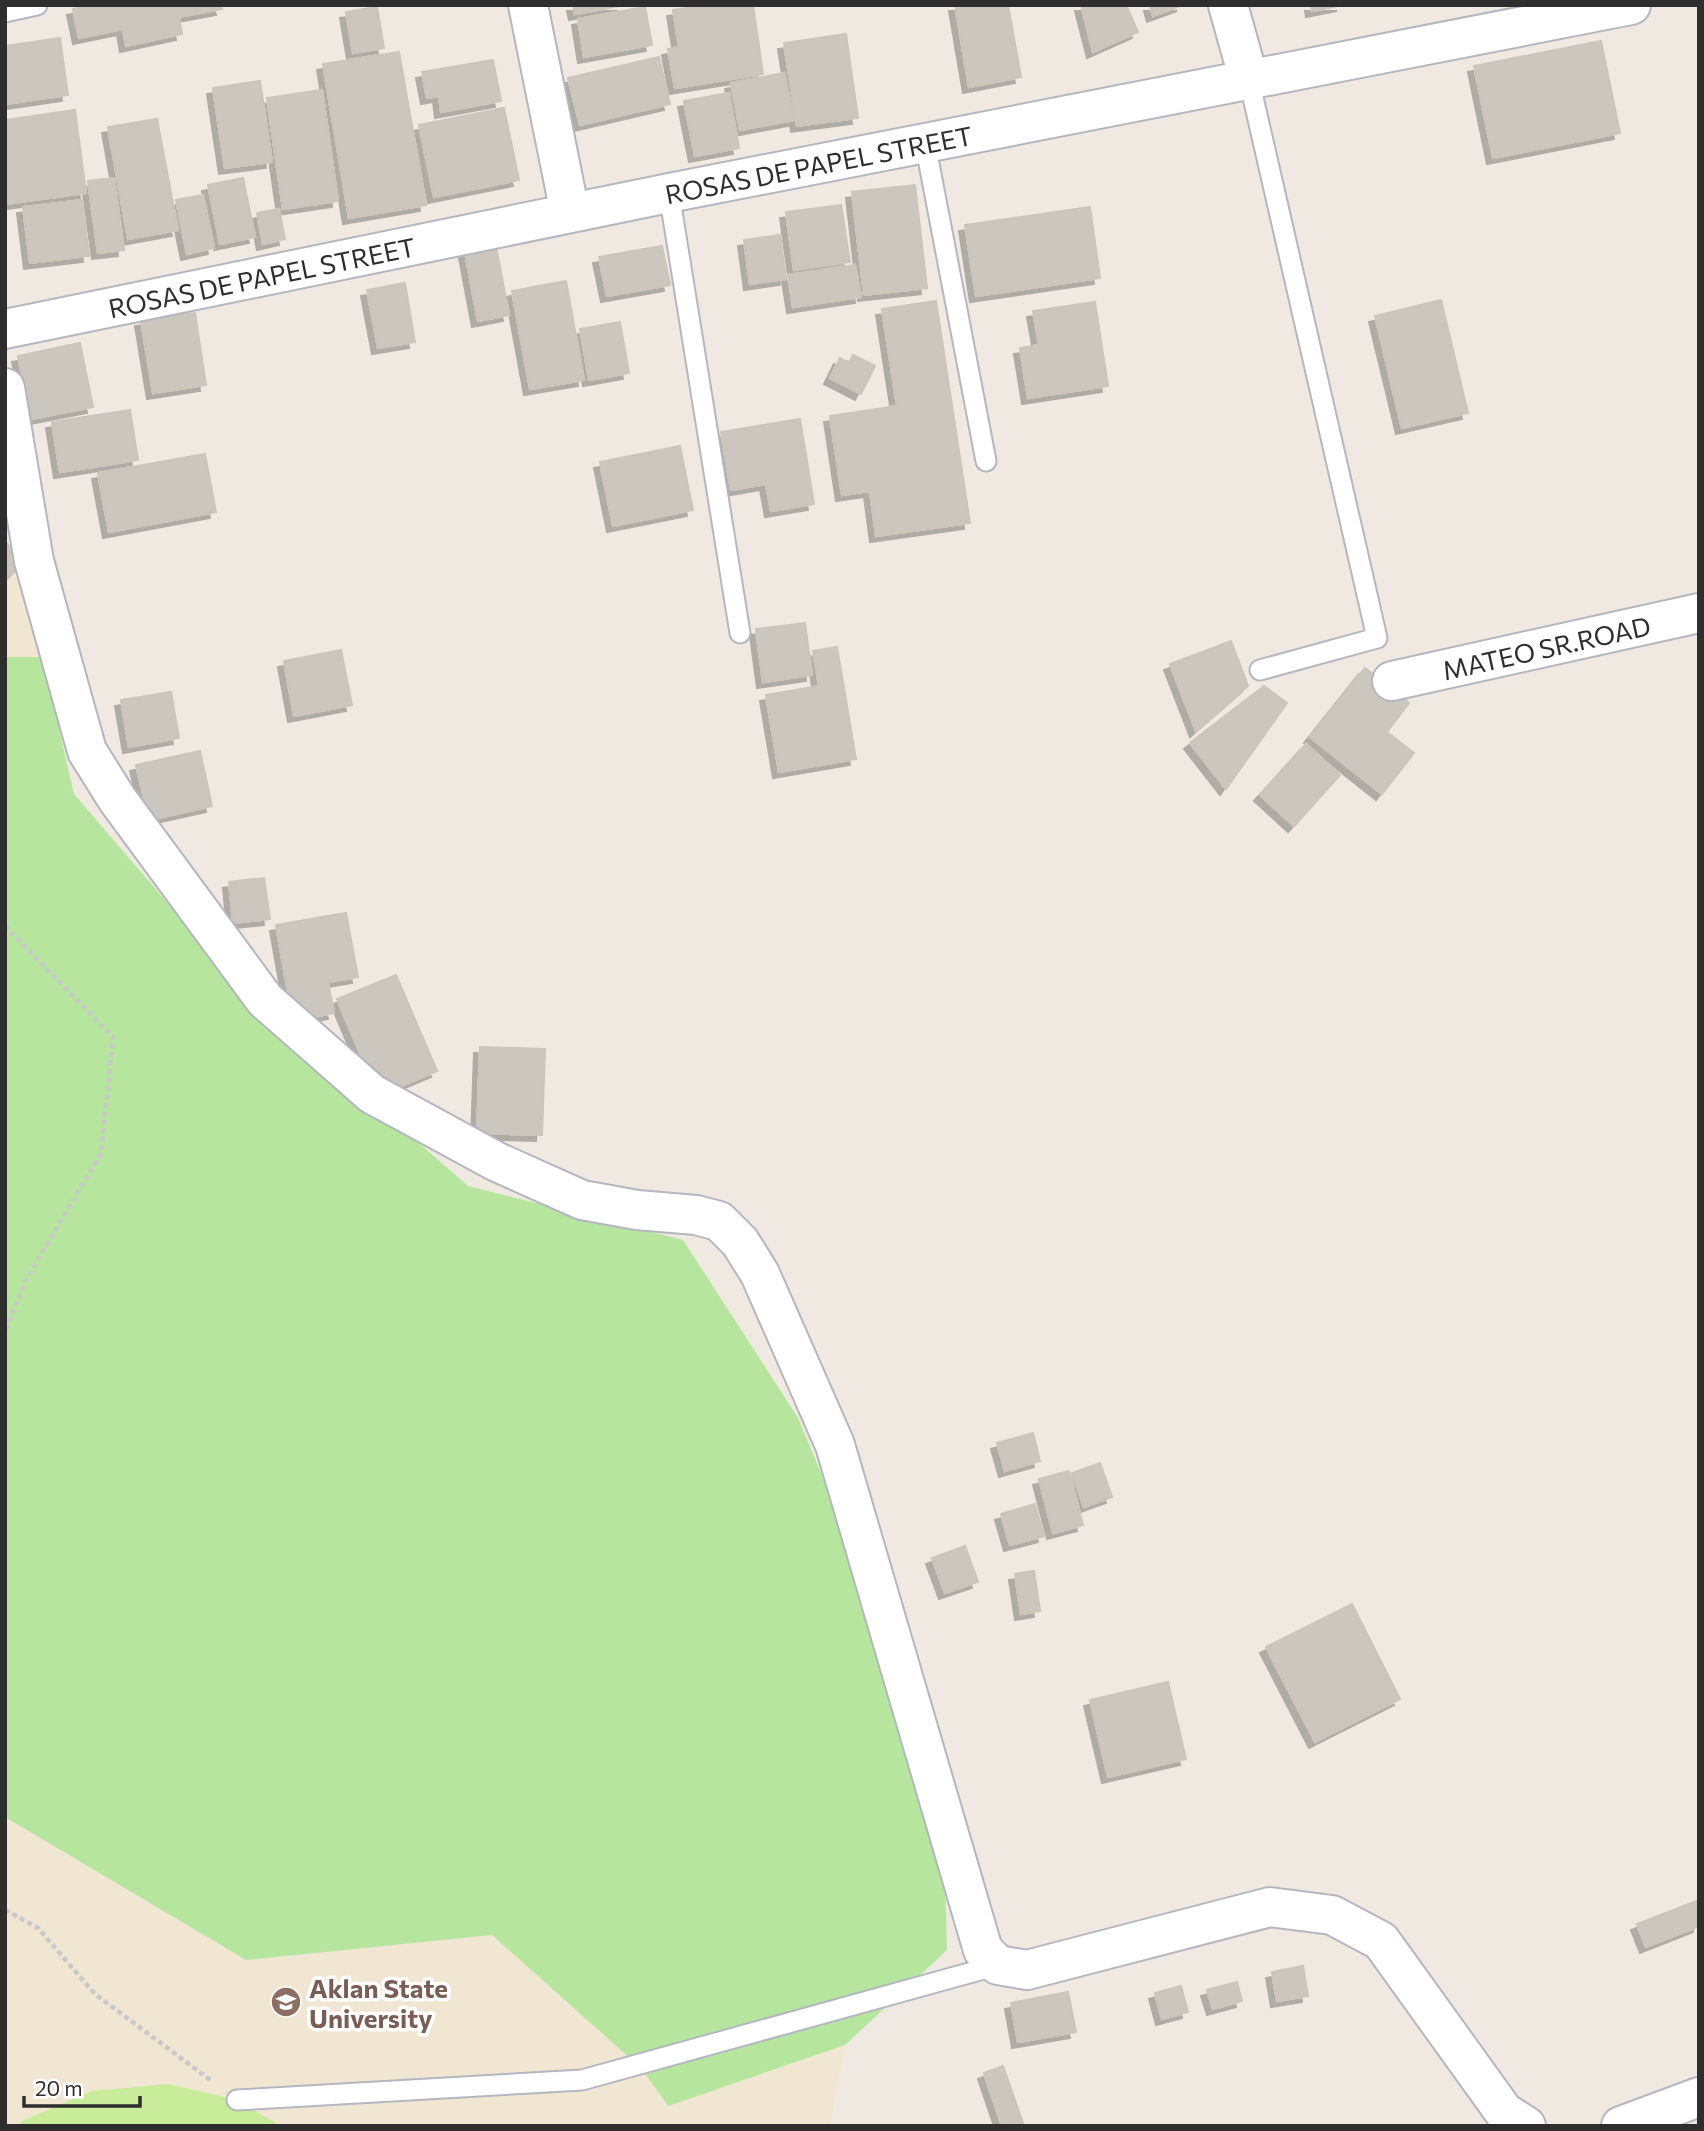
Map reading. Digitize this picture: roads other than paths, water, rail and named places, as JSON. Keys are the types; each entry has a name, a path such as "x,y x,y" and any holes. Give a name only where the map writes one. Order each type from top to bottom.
{"street":[{"path":"528,5 570,213"},
{"path":"1228,5 1249,80"},
{"name":"ROSAS DE PAPEL STREET","path":"5,329 669,193 1630,5"},
{"path":"5,388 34,561 87,751 117,799 265,1000 372,1094 497,1161 582,1200 637,1210 696,1215 719,1221 740,1242 760,1274 835,1445 983,1950 998,1965 1027,1970 1270,1908 1332,1915 1381,1941 1504,2112 1526,2126"},
{"name":"MATEO SR.ROAD","path":"1392,681 1699,613"},
{"path":"1621,2126 1699,2097"}],"lane":[{"path":"5,12 37,5"},
{"path":"1249,80 1377,638 1259,670"},
{"path":"925,143 986,461"},
{"path":"669,193 740,633"},
{"path":"237,2100 582,2080 998,1965"}],"place":[{"name":"Aklan State University","path":"286,2002"}]}
